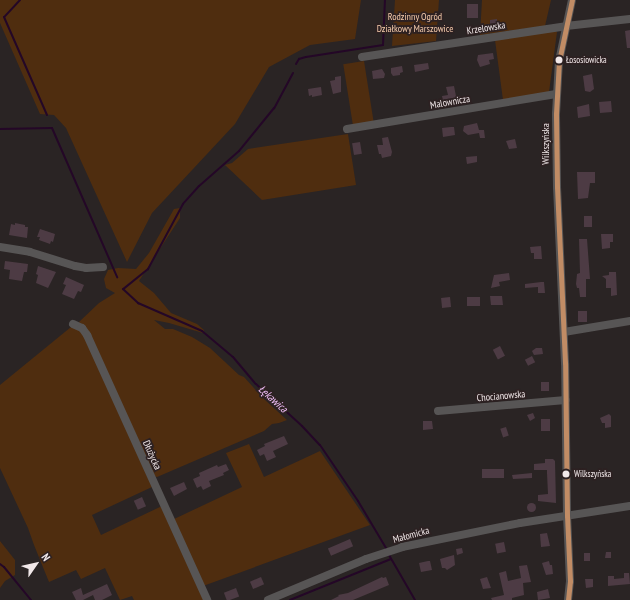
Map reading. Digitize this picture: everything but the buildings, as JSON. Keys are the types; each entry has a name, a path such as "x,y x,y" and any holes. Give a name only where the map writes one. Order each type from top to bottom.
{"street":[{"name":"Wilkszyńska","path":"568,600 570,581 567,516 566,400 557,187 556,94 559,61 572,0"},
{"name":"Krzelowska","path":"362,57 566,26 630,19"},
{"name":"Malownicza","path":"347,130 556,94"},
{"path":"0,247 30,252 75,266 86,268 103,267"},
{"path":"564,332 630,321"},
{"name":"Dłużycka","path":"73,324 82,328 87,335 207,600"},
{"name":"Chocianowska","path":"438,411 566,400"},
{"name":"Małomicka","path":"268,600 366,559 402,547 438,538 630,506"}],"green space":[{"path":"0,0 361,0 355,39 310,45 269,67 235,124 152,213 127,262 66,128 54,115 40,114 0,23"},
{"name":"Rodzinny Ogród Działkowy Marszowice","path":"395,0 439,0 436,41 392,46"},
{"name":"Rodzinny Ogród Działkowy Marszowice","path":"482,0 551,0 545,26 480,35"},
{"path":"555,31 557,32 549,92 503,100 495,40"},
{"path":"364,61 374,121 353,125 343,64"},
{"path":"348,134 356,185 262,200 225,165 232,163 248,149"},
{"path":"180,208 180,218 139,281 154,293 171,313 197,324 204,330 203,333 154,320 165,329 173,329 192,337 210,348 239,375 244,377 264,399 287,420 272,424 264,431 157,477 154,476 79,322 99,303 115,293 106,288 104,279 108,270 118,268 136,269 149,253 174,209"},
{"path":"71,327 81,328 152,487 92,515 101,535 162,506 205,600 134,600 132,596 120,600 105,568 81,579 76,570 49,582 28,528 0,468 0,385"},
{"path":"249,444 264,477 320,451 370,525 203,586 172,520 242,487 226,453"},
{"path":"0,541 15,560 15,575 5,581 0,588"}],"waterway":[{"path":"20,0 4,17 47,115"},
{"path":"296,64 299,59 306,57 383,45 385,0"},
{"name":"Łękawica","path":"293,73 274,108 239,151 199,186 183,204 148,269 123,289 138,303 202,331 233,357 256,384 302,426 320,445 358,501 386,548"},
{"name":"Łękawica","path":"0,129 52,128 117,277"},
{"name":"Łękawica","path":"389,555 415,600"},
{"path":"290,600 391,559"},
{"path":"0,564 31,600"}],"transit line":[{"path":"568,600 570,581 567,516 565,363 557,187 556,114 559,61 572,0"}],"place":[{"name":"Łososiowicka","path":"559,60"},
{"name":"Wilkszyńska","path":"566,474"}]}
